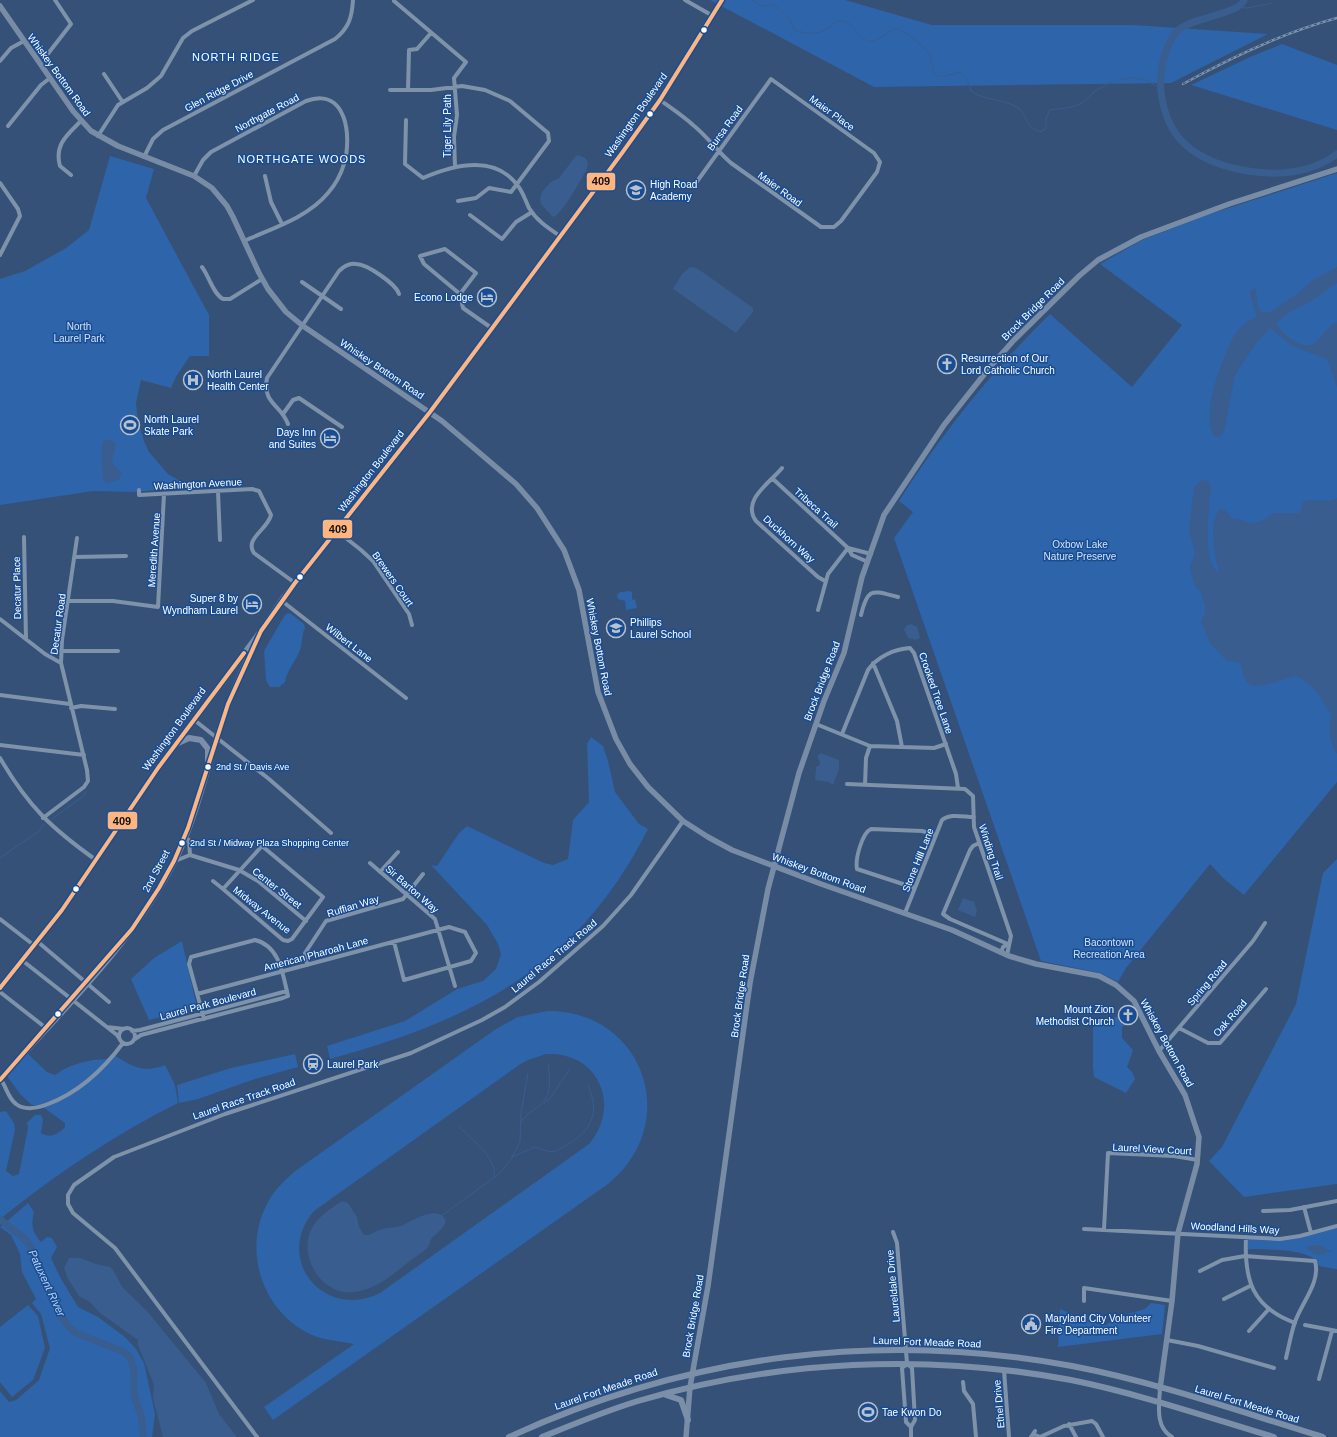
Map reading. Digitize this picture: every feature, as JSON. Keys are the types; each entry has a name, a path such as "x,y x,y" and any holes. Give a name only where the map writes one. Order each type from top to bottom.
{"main road":[{"name":"Washington Boulevard","path":"0,988 23,961 76,891 193,719 261,631 295,583 430,412 493,329 660,100 722,0"},
{"name":"2nd Street","path":"2,1081 141,917 174,861 194,814 217,737 237,682 261,631"},
{"path":"175,745 189,738 201,740 208,749 208,765"},
{"name":"Laurel Fort Meade Road","path":"509,1437 575,1408 646,1385 693,1372 737,1363 808,1354 906,1349 978,1353 1039,1360 1106,1374 1323,1437"},
{"path":"542,1437 627,1405 690,1387 809,1368 907,1363 944,1364 1004,1370 1071,1381 1159,1403 1274,1437"},
{"path":"661,1395 674,1396 681,1400 688,1420"}],"street":[{"path":"48,55 71,26 68,19 54,0"},
{"path":"98,136 122,101 157,80 168,65 179,42 187,34 253,0"},
{"name":"Glen Ridge Drive","path":"144,157 153,139 163,130 335,39 346,30 349,24 353,0"},
{"path":"685,0 713,16"},
{"name":"Tiger Lily Path","path":"394,1 466,62 455,75 454,87 457,115 454,137 455,167"},
{"name":"Whiskey Bottom Road","path":"0,6 81,121 98,136 144,157 194,176 212,188 227,206 262,279 277,302 303,326 430,412 464,438 519,487 538,508 557,537 569,561 579,590 596,685 616,740 630,764 654,794 669,809 684,821 718,843 773,867 952,930 1004,954 1027,962 1099,976 1126,992 1137,1006 1159,1051 1182,1090 1193,1116 1199,1137 1198,1160 1178,1233 1172,1301 1160,1389"},
{"path":"408,90 409,50 417,49 432,33"},
{"path":"0,60 11,48 24,41"},
{"path":"104,74 122,101"},
{"path":"8,126 41,85 50,78"},
{"name":"Bursa Road","path":"693,187 771,79"},
{"name":"Maier Place","path":"771,79 874,153 880,162"},
{"path":"390,90 431,90 454,87 478,88 504,97 548,133 549,141 511,192 489,188 476,198 458,201"},
{"name":"Northgate Road","path":"194,176 203,160 211,152 306,101 318,98 333,102 342,111 347,133 346,153 340,174 329,192 315,206 282,224 244,241"},
{"name":"Maier Road","path":"660,100 693,125 731,163 791,207 825,228 834,227 841,222 877,172 880,162"},
{"path":"406,120 405,164 423,178 455,167 482,165 491,167 505,173 517,184 532,212 540,222 560,236"},
{"path":"71,175 60,166 58,150 64,138 81,121"},
{"name":"Brock Bridge Road","path":"686,1437 690,1387 709,1279 754,955 773,867 792,797 816,724 845,649 858,594 870,554 879,527 890,504 944,425 1014,340 1089,267 1110,253 1141,237 1222,207 1337,169"},
{"path":"265,176 270,199 282,224"},
{"path":"0,183 18,209 20,216 0,255"},
{"path":"470,215 502,239 516,222 532,212"},
{"path":"460,294 476,273 445,249 420,256 424,264 460,294 463,308 493,329"},
{"path":"288,424 283,414 268,398 266,389 267,378 343,268 347,265 357,264 367,267 392,285 399,294"},
{"path":"202,267 219,296 223,300 230,299 262,279"},
{"path":"302,282 341,309"},
{"path":"283,414 293,400 299,398 342,427"},
{"name":"Duckhorn Way","path":"782,468 752,502 751,506 753,517 818,577 825,580"},
{"name":"Tribeca Trail","path":"773,479 848,548 852,555 868,562"},
{"name":"Washington Avenue","path":"139,490 139,495 256,490 261,494 270,515 269,521 253,540 252,549 254,553 295,583"},
{"path":"218,492 220,540"},
{"name":"Meredith Avenue","path":"69,601 119,602 158,607 164,494"},
{"name":"Brewers Court","path":"337,531 362,550 373,561 409,614 412,625"},
{"name":"Decatur Place","path":"24,537 26,639"},
{"name":"Decatur Road","path":"43,818 84,787 88,781 84,755 61,663 61,651 77,538"},
{"path":"818,610 825,580 833,566 848,548"},
{"name":"Tribeca Trail","path":"848,548 870,554"},
{"path":"75,556 126,556"},
{"path":"858,594 867,596 878,592 898,597"},
{"path":"862,615 867,596"},
{"name":"Wilbert Lane","path":"282,601 406,698"},
{"path":"0,619 61,663"},
{"name":"Crooked Tree Lane","path":"873,663 881,657 906,648 913,650 946,744"},
{"path":"61,651 118,651"},
{"path":"842,734 868,670 873,663"},
{"path":"873,663 897,721 902,747"},
{"path":"0,695 71,706 115,709"},
{"path":"193,719 269,779 331,833"},
{"path":"816,724 870,746 934,748 946,744 956,774 958,788 847,784"},
{"path":"0,745 84,755"},
{"path":"865,785 866,758 870,746"},
{"path":"0,758 14,781 43,818 66,839 96,860"},
{"name":"Winding Trail","path":"958,788 965,789 973,796 974,827 1011,936 1004,954"},
{"name":"Stone Hill Lane","path":"905,913 942,820 946,817 974,817"},
{"name":"Laurel Race Track Road","path":"257,1437 115,1248 73,1213 68,1204 70,1190 78,1181 114,1157 225,1114 411,1053 476,1023 505,1007 539,982 604,926 631,895 684,821"},
{"path":"915,888 858,869 856,863 865,834 871,829 922,831 936,835"},
{"path":"174,861 190,855 189,840 184,838"},
{"path":"979,844 973,846 970,850 943,914 950,919 1008,944"},
{"name":"Midway Avenue","path":"213,881 286,941 292,939 323,897 262,846 239,870"},
{"path":"380,872 398,852"},
{"name":"Center Street","path":"190,855 239,870 258,881 306,921"},
{"name":"Sir Barton Way","path":"370,863 433,916 439,930 455,986"},
{"path":"223,890 239,870"},
{"name":"Ruffian Way","path":"307,965 305,953 326,921 402,900 423,874"},
{"path":"0,919 36,944 109,1002"},
{"name":"Spring Road","path":"1159,1051 1253,941 1265,923"},
{"name":"American Pharoah Lane","path":"197,994 449,927 466,932 475,948 476,953 471,961 449,967"},
{"path":"203,1016 189,961 193,956 257,940 276,955 287,991"},
{"path":"394,942 404,980 449,967"},
{"path":"2,1081 11,1099 20,1106 34,1108 46,1105 75,1092 85,1085 114,1055 123,1043 118,1035 23,961"},
{"name":"Oak Road","path":"1180,1028 1208,1043 1220,1043 1266,988"},
{"name":"Laurel Park Boulevard","path":"107,1027 132,1031 140,1030 203,1016 288,996 287,991 203,1016 141,1035 129,1044 123,1043"},
{"path":"0,992 46,1028"},
{"path":"119,1038 120,1033 124,1029"},
{"path":"132,1031 135,1038"},
{"name":"Laurel View Court","path":"1104,1229 1108,1153 1174,1156 1198,1160"},
{"path":"1263,1211 1304,1207 1337,1201"},
{"path":"1304,1207 1311,1233"},
{"name":"Woodland Hills Way","path":"1178,1233 1280,1238 1311,1233 1337,1226"},
{"path":"1084,1228 1178,1233"},
{"name":"Laureldale Drive","path":"894,1232 897,1243 907,1363"},
{"path":"1246,1237 1245,1256 1250,1286 1268,1310 1295,1323"},
{"path":"1200,1271 1222,1260 1245,1256 1315,1261 1317,1266 1314,1280 1295,1323 1286,1358"},
{"path":"1224,1299 1250,1286"},
{"path":"1084,1301 1084,1288 1172,1301"},
{"path":"1250,1330 1268,1310"},
{"path":"1305,1325 1335,1331 1319,1379"},
{"path":"1167,1340 1198,1346 1274,1368"},
{"path":"911,1427 906,1422 902,1368 907,1363 912,1368 915,1420 911,1427 911,1437"},
{"name":"Ethel Drive","path":"1004,1370 1009,1437"},
{"path":"963,1382 964,1391 973,1404 976,1437"},
{"path":"1160,1389 1159,1403 1161,1425 1172,1437"},
{"path":"1033,1434 1040,1437 1046,1436 1069,1424 1094,1422 1103,1437"},
{"path":"1069,1424 1076,1437"}],"green space":[{"path":"710,0 845,0 932,25 1134,25 1268,34 1171,83 874,87"},
{"path":"1282,44 1337,65 1337,130 1191,85 1250,57"},
{"name":"North Laurel Park","path":"110,156 154,169 146,198 209,315 209,356 190,356 177,375 171,388 141,380 136,403 138,422 149,452 168,474 191,487 135,492 93,491 0,505 0,279 25,271 66,248 89,230"},
{"name":"Oxbow Lake Nature Preserve","path":"1337,173 1337,782 1244,895 1223,878 1210,864 1126,968 1118,982 1100,973 1041,961 894,538 913,512 899,501 915,476 969,403 1008,357 1050,314 1132,387 1182,325 1100,264 1142,240 1207,215"},
{"path":"630,591 632,593 632,600 635,599 637,608 626,610 625,601 618,599 617,595 620,592"},
{"path":"290,613 304,624 305,628 301,647 285,682 279,687 270,687 266,680 264,651 283,618 286,614"},
{"path":"591,737 603,746 615,792 639,824 648,829 620,877 589,918 555,952 517,981 475,1005 430,1026 382,1044 330,1059 327,1046 405,1021 457,989 483,981 496,969 501,954 498,944 487,925 431,865 437,866 459,833 467,826 544,863 553,865 568,859 573,820 589,802 587,744"},
{"path":"1337,859 1337,1184 1244,1197 1209,1161 1222,1147 1296,1004 1323,873"},
{"path":"182,941 197,1008 149,1020 131,979 154,958"},
{"path":"547,1011 581,1016 608,1029 629,1049 642,1074 647,1102 644,1131 631,1159 608,1184 273,1420 264,1407 354,1344 323,1338 304,1331 289,1320 277,1307 267,1292 261,1276 257,1258 257,1241 260,1223 272,1195 288,1177 298,1169 496,1029 518,1017","holes":["546,1054 564,1055 579,1061 591,1071 599,1083 604,1098 604,1113 599,1129 589,1144 380,1293 359,1299 340,1299 324,1292 311,1280 302,1265 299,1248 303,1229 314,1211 519,1065 528,1060"]},
{"path":"1121,1015 1128,1022 1122,1027 1122,1038 1133,1050 1127,1067 1132,1072 1135,1079 1126,1093 1094,1077 1093,1067 1093,1027"},
{"path":"27,1053 47,1072 55,1075 73,1065 93,1060 106,1059 114,1055 138,1068 144,1069 165,1065 175,1085 178,1103 131,1128 86,1156 42,1186 0,1219 0,1112 6,1111 14,1123 15,1130 6,1171 13,1176 19,1174 28,1128 27,1123 35,1115 41,1115 43,1120 41,1133 44,1135 54,1135 65,1127 65,1123 40,1105 32,1105 20,1094 7,1076"},
{"path":"295,1054 298,1067 255,1079 198,1099 179,1103 177,1085 231,1068"},
{"path":"28,1203 34,1212 34,1232 41,1242 47,1237 52,1238 57,1247 51,1258 60,1277 78,1307 98,1317 125,1337 136,1349 144,1363 155,1414 152,1437 0,1437 0,1391 9,1402 16,1400 39,1380 50,1348 41,1314 32,1303 36,1299 22,1272 20,1254 11,1235 0,1227"},
{"path":"1337,1226 1337,1269 1319,1266 1315,1260 1308,1255 1286,1251 1245,1249 1246,1237 1280,1239"},
{"path":"1151,1303 1165,1305 1162,1334 1058,1347 1060,1309 1093,1323 1106,1325 1118,1317 1145,1309"},
{"path":"28,1305 38,1316 45,1348 33,1380 12,1397 0,1382 0,1327"}],"shaded area":[{"path":"578,155 585,158 588,162 587,169 566,204 557,215 553,217 541,204 540,199 542,192 551,182 559,178"},
{"path":"690,267 696,268 704,273 753,308 753,312 736,333 673,289 682,274"},
{"path":"1337,267 1337,283 1308,303 1288,313 1276,323 1286,335 1294,341 1302,345 1309,345 1314,344 1326,330 1337,322 1337,387 1327,359 1294,347 1270,328 1257,342 1235,375 1224,432 1219,437 1216,437 1211,429 1209,416 1215,384 1220,367 1238,330 1244,324 1256,317 1250,294 1251,290 1255,288 1258,305 1261,311 1270,312 1297,294 1310,282"},
{"path":"106,440 111,440 116,444 112,460 114,465 122,474 118,480 107,483 104,481 103,477 102,462 103,442"},
{"path":"1201,480 1208,482 1211,488 1208,519 1208,544 1212,565 1217,572 1219,571 1215,557 1213,530 1216,514 1220,509 1225,510 1233,519 1253,523 1261,521 1274,513 1300,513 1303,502 1311,500 1333,500 1337,498 1337,754 1333,747 1329,733 1331,714 1313,687 1297,676 1260,686 1248,683 1244,677 1239,662 1227,661 1210,643 1201,621 1205,613 1205,605 1201,593 1194,584 1190,566 1195,555 1189,530 1194,488"},
{"path":"912,624 917,627 920,638 916,640 908,638 904,629 907,625"},
{"path":"821,753 839,760 839,769 833,785 829,782 815,780 816,767 820,765 817,756"},
{"path":"963,898 974,902 977,911 975,917 958,910"},
{"path":"342,1201 348,1203 357,1217 359,1227 364,1235 371,1234 384,1228 401,1226 418,1217 431,1213 437,1213 446,1221 442,1228 431,1239 428,1247 391,1276 370,1288 355,1292 343,1292 324,1282 316,1273 308,1252 308,1241 314,1225 324,1214"},
{"path":"1320,1245 1330,1251 1318,1255 1307,1249 1307,1246"},
{"path":"69,1258 80,1258 110,1267 113,1270 123,1288 147,1311 206,1383 219,1414 237,1437 163,1437 153,1398 154,1385 138,1345 138,1340 100,1313 90,1302 79,1296 68,1279 64,1268"}],"waterway":[{"path":"752,0 762,6 774,5 790,20 795,30 803,32 811,33 823,31 842,21 850,24 862,38 871,41 875,41 891,31 902,31 928,52 936,75 947,76 956,73 964,75 968,81 971,91 1018,108 1030,126 1040,132 1046,129 1046,118 1050,110 1071,107 1079,104 1102,87 1119,80 1136,78 1152,83 1160,89"},
{"path":"1244,0 1241,5 1234,9 1183,27 1172,37 1163,61 1161,80 1163,105 1170,125 1186,146 1208,160 1221,165 1248,171 1260,173 1294,172 1316,166 1337,154"},
{"path":"1238,7 1247,8 1272,3"},
{"path":"52,819 85,795 86,791"},
{"path":"0,858 39,831 44,824"},
{"path":"521,1122 542,1103 547,1095 550,1079 548,1064"},
{"path":"544,1103 550,1098 570,1069"},
{"path":"441,1216 499,1174 510,1161 520,1142 521,1113 528,1073"},
{"path":"512,1157 535,1147 550,1152 555,1151 571,1142 585,1131 590,1124 594,1107 588,1085"},
{"path":"459,1127 488,1156 492,1163 494,1177"},
{"name":"Patuxent River","path":"0,1219 24,1238 30,1246 55,1305 68,1326 76,1333 122,1351 130,1357 134,1369 134,1395 142,1419 143,1437"}],"railway":[{"path":"1183,84 1258,46 1337,18"}],"transit line":[{"name":"409","path":"0,1080 132,929 159,888 174,861 188,828 228,704 261,631 295,583 430,412 622,153 660,100 722,0"},
{"name":"409","path":"0,988 62,910 158,768 244,653"}],"place":[{"name":"High Road Academy","path":"636,190"},
{"name":"Econo Lodge","path":"487,297"},
{"name":"Resurrection of Our Lord Catholic Church","path":"947,364"},
{"name":"North Laurel Health Center","path":"193,380"},
{"name":"North Laurel Skate Park","path":"130,425"},
{"name":"Days Inn and Suites","path":"330,438"},
{"name":"Super 8 by Wyndham Laurel","path":"252,604"},
{"name":"Phillips Laurel School","path":"616,628"},
{"name":"2nd St / Davis Ave","path":"208,767"},
{"name":"2nd St / Midway Plaza Shopping Center","path":"182,843"},
{"name":"Mount Zion Methodist Church","path":"1128,1015"},
{"name":"Laurel Park","path":"313,1064"},
{"name":"Maryland City Volunteer Fire Department","path":"1031,1324"},
{"name":"Tae Kwon Do","path":"868,1412"}],"district":[{"name":"NORTH RIDGE","path":"236,57"},
{"name":"NORTHGATE WOODS","path":"302,159"}],"park label":[{"name":"Bacontown Recreation Area","path":"1109,948"}]}
